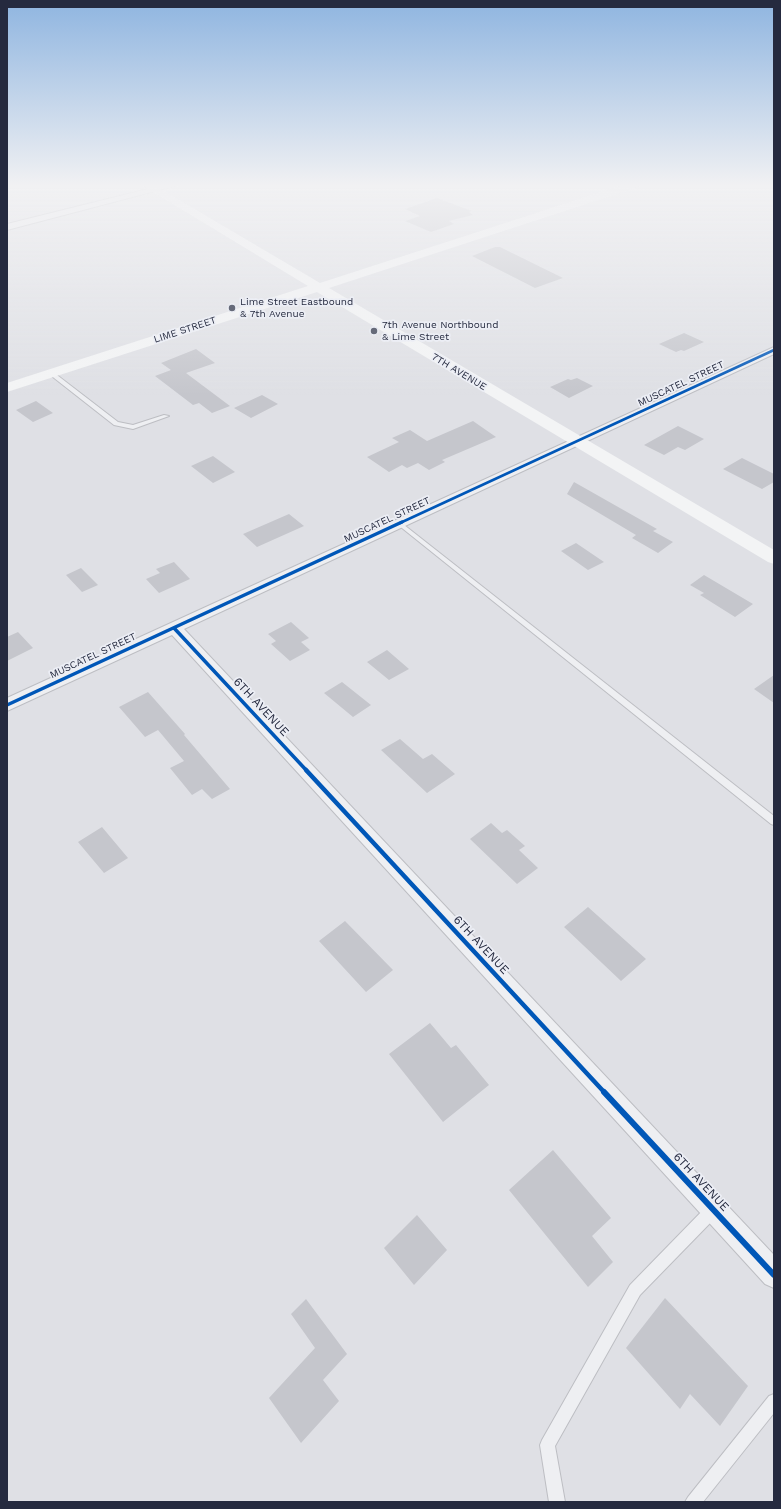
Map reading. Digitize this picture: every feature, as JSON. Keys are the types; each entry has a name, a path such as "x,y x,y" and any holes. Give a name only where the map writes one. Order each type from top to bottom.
{"street":[{"name":"7TH AVENUE","path":"263,254 774,558"},
{"name":"LIME STREET","path":"7,388 419,254"},
{"name":"MUSCATEL STREET","path":"7,705 774,350"},
{"name":"6TH AVENUE","path":"174,628 774,1275"}],"lane":[{"path":"51,374 116,424 133,427 166,416"},
{"path":"399,523 774,821"},
{"path":"557,1502 547,1445 635,1290 713,1210"},
{"path":"693,1502 774,1402"}],"building":[{"path":"476,254 515,254 563,278 535,288 472,256"},
{"path":"684,333 704,342 684,351 681,350 676,352 659,344"},
{"path":"196,349 215,363 186,373 230,406 212,413 199,403 193,405 155,376 171,370 161,363"},
{"path":"577,378 593,386 569,398 550,387 568,379 571,380"},
{"path":"262,395 278,404 251,418 234,408"},
{"path":"36,401 53,413 33,422 16,410"},
{"path":"473,421 496,437 442,460 445,462 429,470 418,463 407,468 402,465 389,472 367,457 399,442 392,438 410,430 427,441"},
{"path":"678,426 704,439 685,450 678,447 664,455 644,445"},
{"path":"213,456 235,472 213,483 191,466"},
{"path":"742,458 774,474 774,482 762,489 723,469"},
{"path":"574,482 657,529 653,531 673,542 658,553 632,538 636,535 567,494"},
{"path":"289,514 304,526 257,547 243,534"},
{"path":"576,543 604,562 588,570 561,551"},
{"path":"174,562 190,579 159,593 146,579 160,573 156,569"},
{"path":"81,568 98,585 82,592 66,575"},
{"path":"704,575 753,604 735,617 700,595 704,593 690,585"},
{"path":"291,622 309,638 301,642 310,650 290,661 271,644 276,641 268,634"},
{"path":"18,632 33,648 7,661 7,637"},
{"path":"387,650 409,669 389,680 367,662"},
{"path":"774,675 774,703 754,689"},
{"path":"342,682 371,705 353,717 324,693"},
{"path":"148,692 230,789 212,799 202,789 192,795 170,768 184,761 158,730 145,737 119,707"},
{"path":"400,739 423,759 432,754 455,774 427,793 381,750"},
{"path":"491,823 502,833 507,830 525,846 519,850 538,868 517,884 470,839"},
{"path":"102,827 128,858 104,873 78,842"},
{"path":"588,907 646,959 621,981 564,927"},
{"path":"345,921 393,970 366,992 319,941"},
{"path":"430,1023 451,1048 456,1045 489,1085 443,1122 389,1054"},
{"path":"553,1150 611,1218 592,1236 613,1262 588,1287 509,1190"},
{"path":"417,1215 447,1250 414,1285 384,1248"},
{"path":"665,1298 748,1386 720,1426 690,1394 680,1409 626,1348"},
{"path":"306,1299 347,1354 323,1380 339,1401 301,1443 269,1398 315,1348 291,1314"}],"cycle path":[{"path":"7,705 774,350"},
{"path":"174,628 774,1275"}],"place":[{"name":"Lime Street Eastbound & 7th Avenue","path":"232,308"},
{"name":"7th Avenue Northbound & Lime Street","path":"374,331"}]}
